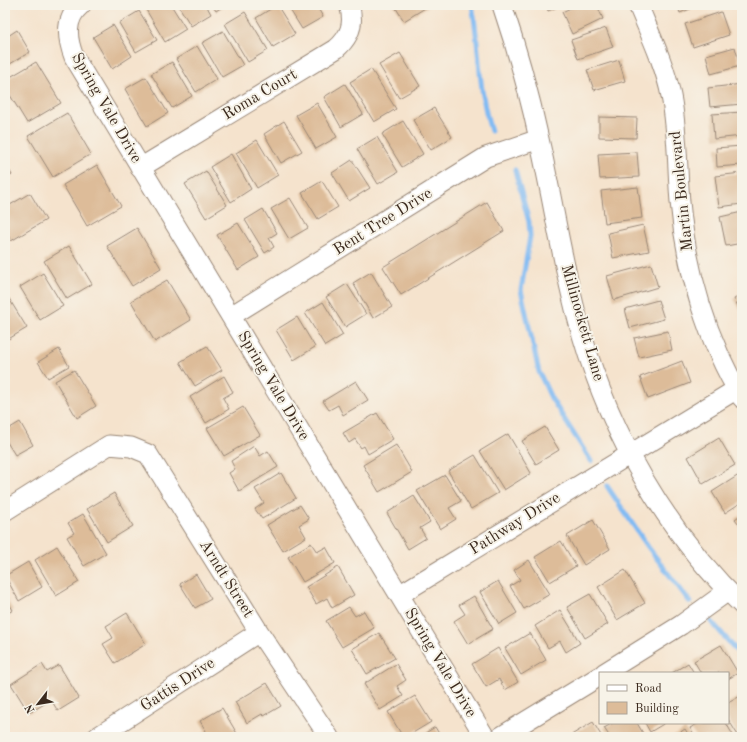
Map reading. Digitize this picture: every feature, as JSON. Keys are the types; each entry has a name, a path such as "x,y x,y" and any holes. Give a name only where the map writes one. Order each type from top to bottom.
{"street":[{"name":"Spring Vale Drive","path":"81,5 71,19 68,32 68,40 74,57 485,737"},
{"name":"Roma Court","path":"140,168 344,43 352,25 349,5"},
{"name":"Millinockett Lane","path":"502,5 518,52 539,139 570,287 582,336 602,391 630,453 658,502 690,546 728,591 742,605"},
{"name":"Martin Boulevard","path":"638,5 662,67 671,96 675,128 680,203 694,278 714,342 740,391"},
{"name":"Bent Tree Drive","path":"231,316 486,157 539,139"},
{"name":"Pathway Drive","path":"399,595 630,453 740,391"},
{"name":"Arndt Street","path":"5,511 109,445 132,447 148,454 259,632 329,737"},
{"path":"606,672 681,625 728,591"},
{"name":"Gattis Drive","path":"97,737 259,632"},
{"path":"500,737 599,677"}],"building":[{"path":"149,5 171,5 186,29 165,42 145,8"},
{"path":"178,5 206,5 211,14 191,26"},
{"path":"212,5 225,5 216,11"},
{"path":"277,5 295,34 273,47 256,18"},
{"path":"287,5 316,5 323,17 302,29"},
{"path":"394,5 430,5 404,21"},
{"path":"546,5 562,5 548,11"},
{"path":"577,5 597,5 603,19 572,34 562,12"},
{"path":"677,5 700,5 680,13"},
{"path":"139,11 157,40 136,52 119,23"},
{"path":"245,12 268,50 248,62 225,24"},
{"path":"721,12 729,35 693,47 685,24"},
{"path":"113,25 132,56 112,69 93,37"},
{"path":"606,28 613,47 578,59 571,40"},
{"path":"17,30 30,52 5,67 5,38"},
{"path":"223,31 243,65 222,77 202,43"},
{"path":"197,46 217,79 196,92 176,59"},
{"path":"735,47 740,66 711,74 706,55"},
{"path":"400,53 420,86 399,98 379,65"},
{"path":"619,60 625,81 594,90 587,70"},
{"path":"36,62 61,103 27,123 5,87 5,80"},
{"path":"172,62 192,96 172,108 151,74"},
{"path":"371,69 396,109 374,122 350,82"},
{"path":"146,77 168,113 147,126 125,89"},
{"path":"345,84 363,114 341,127 324,97"},
{"path":"742,84 742,104 710,107 708,88"},
{"path":"317,103 337,137 316,149 296,115"},
{"path":"434,108 452,137 431,150 413,120"},
{"path":"742,112 742,136 714,139 712,114"},
{"path":"67,113 91,154 53,177 28,136"},
{"path":"599,117 637,118 636,138 599,137"},
{"path":"284,121 302,151 281,163 264,134"},
{"path":"403,121 423,154 402,167 382,134"},
{"path":"377,137 398,172 378,184 357,149"},
{"path":"257,140 278,175 257,188 236,153"},
{"path":"742,146 742,165 717,167 716,148"},
{"path":"637,152 639,177 600,179 598,154"},
{"path":"231,154 251,189 231,202 210,167"},
{"path":"352,160 370,188 349,201 332,173"},
{"path":"5,163 12,175 5,179"},
{"path":"97,165 121,206 87,226 63,185"},
{"path":"206,171 227,205 206,218 185,184"},
{"path":"742,173 742,204 719,207 715,176"},
{"path":"322,181 338,207 318,219 302,193"},
{"path":"638,187 642,218 605,223 601,191"},
{"path":"30,193 46,220 11,241 5,230 5,208"},
{"path":"290,198 308,228 289,239 271,209"},
{"path":"487,202 504,231 401,295 383,267"},
{"path":"263,209 277,233 269,238 274,247 265,253 245,220"},
{"path":"742,212 742,243 726,246 720,217"},
{"path":"238,223 259,257 238,270 217,235"},
{"path":"643,225 649,251 613,258 608,233"},
{"path":"137,228 161,268 132,286 107,246"},
{"path":"69,246 92,284 67,299 44,261"},
{"path":"651,264 658,287 614,300 607,276"},
{"path":"371,272 392,307 373,318 353,283"},
{"path":"43,273 63,306 40,320 20,287"},
{"path":"167,280 191,320 155,342 131,301"},
{"path":"347,284 366,314 345,327 326,297"},
{"path":"742,294 742,313 734,299"},
{"path":"8,297 27,328 5,341 5,299"},
{"path":"658,300 664,319 630,328 625,309"},
{"path":"323,302 343,335 325,346 305,313"},
{"path":"297,317 315,347 294,360 276,330"},
{"path":"668,331 672,350 639,357 634,338"},
{"path":"207,346 222,370 195,386 180,362"},
{"path":"59,349 69,366 48,378 38,362"},
{"path":"682,361 690,383 648,399 640,377"},
{"path":"74,370 96,406 77,418 55,381"},
{"path":"224,376 233,392 223,398 229,409 206,423 190,397"},
{"path":"356,381 368,400 343,415 338,405 329,410 323,401"},
{"path":"243,407 260,435 224,456 207,428"},
{"path":"377,413 393,439 368,454 364,446 361,448 355,439 349,443 343,433"},
{"path":"20,422 33,445 15,455 5,439 5,431"},
{"path":"545,427 559,450 536,464 522,441"},
{"path":"508,434 531,473 504,490 480,451"},
{"path":"719,438 735,465 703,484 688,457"},
{"path":"396,445 412,472 379,492 363,465"},
{"path":"254,446 260,456 268,451 278,467 239,491 229,473 235,469 231,461"},
{"path":"475,455 498,493 471,509 448,471"},
{"path":"281,473 296,498 262,519 255,509 264,503 255,489"},
{"path":"742,473 742,502 725,513 712,492"},
{"path":"445,475 461,501 449,508 456,519 440,529 417,491"},
{"path":"114,493 133,526 107,542 87,509"},
{"path":"414,496 430,522 420,528 426,538 408,549 387,513"},
{"path":"300,505 309,519 299,525 306,537 283,551 267,525"},
{"path":"83,514 106,553 84,566 67,537 74,533 68,523"},
{"path":"742,514 742,528 735,519"},
{"path":"593,520 610,549 584,565 567,536"},
{"path":"561,541 576,566 550,582 535,557"},
{"path":"311,543 317,552 326,547 335,563 303,582 288,557"},
{"path":"57,546 79,582 56,596 35,560"},
{"path":"529,560 550,594 524,609 510,586 520,580 514,570"},
{"path":"28,562 42,587 19,601 5,576"},
{"path":"338,567 354,595 332,608 327,598 316,604 306,587"},
{"path":"625,570 645,603 617,620 598,587"},
{"path":"196,574 211,599 195,608 180,584"},
{"path":"498,581 517,613 499,624 480,592"},
{"path":"590,594 608,624 585,638 567,607"},
{"path":"474,596 493,629 468,644 454,621 465,614 459,605"},
{"path":"5,597 13,610 5,615"},
{"path":"349,607 355,616 364,611 374,628 342,647 326,621"},
{"path":"560,610 580,643 566,652 560,641 548,648 535,626"},
{"path":"127,613 146,644 115,663 103,644 113,638 106,626"},
{"path":"379,633 395,658 367,674 352,649"},
{"path":"530,633 546,660 521,675 505,648"},
{"path":"721,645 738,673 729,678 729,672 700,672 694,661"},
{"path":"498,648 518,682 505,690 499,679 486,687 472,664"},
{"path":"688,663 693,672 674,672"},
{"path":"42,664 47,672 59,665 79,698 58,711 51,700 29,713 11,684"},
{"path":"396,664 406,680 397,686 403,696 380,710 364,684"},
{"path":"267,683 281,706 264,716 262,714 247,723 235,702"},
{"path":"742,695 742,737 739,737 729,721 729,702"},
{"path":"415,696 431,722 406,737 403,737 388,712"},
{"path":"222,708 239,737 197,737 206,731 200,721"},
{"path":"593,722 602,737 568,737"},
{"path":"611,724 638,724 644,735 642,737 610,737 604,728"},
{"path":"646,724 663,724 650,732"},
{"path":"697,724 727,724 734,737 696,737 690,728"},
{"path":"435,727 441,737 419,737"},
{"path":"685,729 690,737 673,737"}],"waterway":[{"path":"472,5 481,85 491,131"},
{"path":"515,170 529,222 530,236 521,290 539,372 551,398 591,461"},
{"path":"607,486 648,547 690,602"},
{"path":"711,621 742,657"}]}
